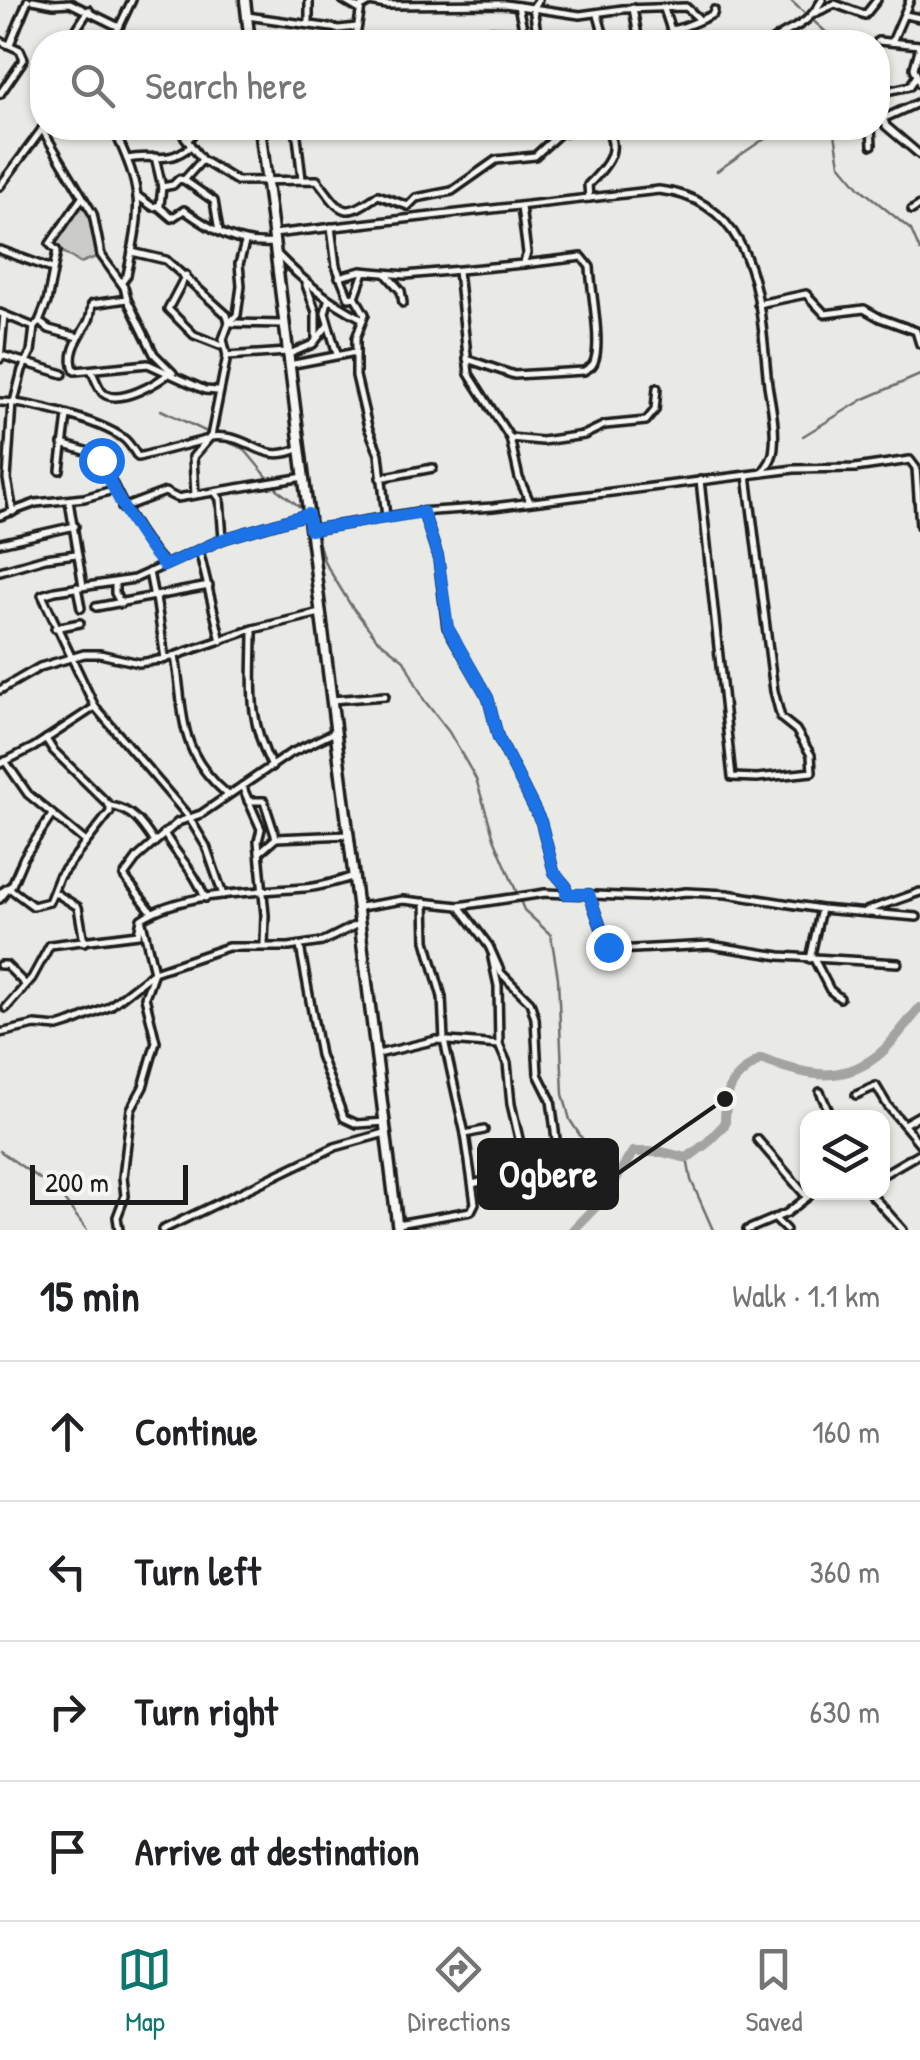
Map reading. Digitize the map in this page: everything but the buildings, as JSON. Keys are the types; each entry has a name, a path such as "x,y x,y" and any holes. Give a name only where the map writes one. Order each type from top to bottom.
{"main road":[{"path":"245,0 249,30"},
{"path":"261,140 398,1227"}],"street":[{"path":"10,44 31,0 71,2 119,26"},
{"path":"117,30 132,0"},
{"path":"308,0 309,24"},
{"path":"344,0 360,10"},
{"path":"536,30 533,8 538,0"},
{"path":"623,9 624,0"},
{"path":"789,30 800,27 822,0"},
{"path":"814,13 836,4 865,15 877,0"},
{"path":"910,0 892,42 920,46 915,58 920,84"},
{"path":"357,30 360,10 370,2 518,6 598,14 634,8 686,8 698,18"},
{"path":"518,6 524,30"},
{"path":"634,8 637,30"},
{"path":"664,9 671,30 689,26 714,10"},
{"path":"76,30 89,10"},
{"path":"598,14 602,30"},
{"path":"905,15 920,18"},
{"path":"247,16 338,29 357,27"},
{"path":"0,40 20,50 24,59 0,94"},
{"path":"890,90 910,86 916,76"},
{"path":"890,116 920,102"},
{"path":"890,129 920,154"},
{"path":"0,186 34,140"},
{"path":"50,140 97,225 100,255 122,282 154,354 172,373"},
{"path":"119,140 140,198 140,216 122,282"},
{"path":"187,140 202,160 237,182 317,180 328,198 346,210 360,209 378,196 408,206"},
{"path":"127,159 155,156 164,161 174,158 191,140"},
{"path":"297,140 302,180"},
{"path":"408,206 416,198 452,191 496,160 535,156 553,140"},
{"path":"589,198 588,185 606,169 613,140"},
{"path":"872,140 872,145"},
{"path":"155,156 162,187 158,206"},
{"path":"184,180 202,160"},
{"path":"162,187 184,180 214,201 219,233"},
{"path":"140,198 172,218 184,210 219,233 245,243 274,243 331,228 659,190 689,196 708,207 741,244 758,304 774,446 770,463 762,473"},
{"path":"12,512 4,479 13,402 47,302 57,251 50,244 81,198"},
{"path":"912,210 920,205"},
{"path":"408,206 412,218"},
{"path":"521,206 524,264"},
{"path":"331,228 339,278 349,298 354,297 362,304 364,319 358,328 356,376 379,454 385,514"},
{"path":"229,323 237,316 242,286 239,264 245,243"},
{"path":"274,243 306,284 328,301 364,319"},
{"path":"0,250 52,269"},
{"path":"132,252 166,260 227,315 229,323 222,346"},
{"path":"339,278 364,271 387,275 582,257 587,261 595,315 596,359 592,366 584,371 514,375 467,358"},
{"path":"354,297 364,271"},
{"path":"458,271 469,374 510,438 519,478 530,503"},
{"path":"186,274 168,309 194,335 222,346 228,356 209,438 193,457 195,495"},
{"path":"387,275 401,291 403,303"},
{"path":"306,284 316,312 316,340"},
{"path":"758,304 806,294 825,314 864,308 916,330 920,344"},
{"path":"127,299 92,304 88,323 78,337 72,366 75,371 148,364 206,390 219,389"},
{"path":"328,301 325,313 337,354"},
{"path":"63,374 0,357 2,314 78,337"},
{"path":"229,323 284,324"},
{"path":"314,329 328,324"},
{"path":"288,357 316,340 328,324"},
{"path":"228,356 356,352"},
{"path":"92,372 102,392 110,397 136,393 172,373"},
{"path":"510,438 584,436 605,425 646,421 655,410 657,388"},
{"path":"0,402 67,416 118,434 138,456 209,438 239,438 272,456 284,456 300,448"},
{"path":"60,470 67,416"},
{"path":"62,444 99,455 122,508 164,566"},
{"path":"310,530 378,519 385,514 530,503 700,480 910,460 916,468 920,526"},
{"path":"380,478 433,468"},
{"path":"700,480 732,777 812,772 810,755 796,730 781,718 774,691 747,475"},
{"path":"122,508 166,492 172,497 195,495 304,477"},
{"path":"0,516 36,503 113,490"},
{"path":"215,492 220,499 223,539"},
{"path":"917,494 920,502"},
{"path":"69,500 75,526 81,608"},
{"path":"423,512 438,557 448,628 488,698 498,737 541,822 548,854 557,878 566,886 566,894"},
{"path":"223,895 206,846 188,816 95,708 42,596 115,583 150,572 223,539 308,514"},
{"path":"0,543 75,526"},
{"path":"199,550 221,641"},
{"path":"0,571 76,554"},
{"path":"150,572 166,658"},
{"path":"115,583 115,593 122,605"},
{"path":"96,608 208,586"},
{"path":"0,690 40,668 84,654 139,663 175,656 252,629 320,612"},
{"path":"55,628 80,623"},
{"path":"252,629 252,714 256,735 272,768"},
{"path":"175,656 185,738 203,769 228,794"},
{"path":"331,700 385,696"},
{"path":"4,761 95,708"},
{"path":"152,912 124,873 154,842 188,816 201,814 289,754 336,732"},
{"path":"46,739 110,806 122,808 137,818 154,842"},
{"path":"1,751 28,794 86,842"},
{"path":"242,786 261,829 264,945"},
{"path":"248,800 264,800 276,838"},
{"path":"9,888 33,906 49,902 59,877 110,812 110,806"},
{"path":"0,896 9,888 52,815"},
{"path":"164,834 194,872 205,899"},
{"path":"259,855 276,838 350,835"},
{"path":"6,1008 50,946 138,934 141,919 152,912 205,899 264,889 308,888 355,876"},
{"path":"54,892 76,904 82,917 84,942"},
{"path":"863,912 920,892"},
{"path":"360,907 425,900 459,906 545,893 727,894 821,909 917,917"},
{"path":"589,894 611,949 710,945 812,959 898,963"},
{"path":"398,1227 471,1210 475,1202 444,1040 442,997 426,941 425,900"},
{"path":"459,906 489,946 500,973 530,1002 535,1018 538,1074 549,1094 555,1124 555,1150 543,1164 473,1184"},
{"path":"821,909 812,959 830,990 840,998"},
{"path":"119,1230 132,1109 156,1042 145,998 154,972 141,919"},
{"path":"0,1034 35,1025 58,1027 87,1017 109,1007 154,972 228,948 322,942 362,922"},
{"path":"300,946 320,1055 344,1118 357,1124 386,1122"},
{"path":"489,946 498,986 499,1045 507,1063 511,1104 526,1169"},
{"path":"0,965 6,965 25,984"},
{"path":"378,1054 444,1040 499,1045"},
{"path":"856,1095 876,1086 920,1144"},
{"path":"820,1092 828,1110"},
{"path":"904,1124 920,1115"},
{"path":"465,1134 484,1130"},
{"path":"162,1230 336,1148 388,1132"},
{"path":"757,1139 800,1190"},
{"path":"890,1170 920,1153"},
{"path":"747,1230 788,1213 803,1200"},
{"path":"877,1200 903,1230"},
{"path":"774,1218 786,1230"}],"shaded area":[{"path":"81,201 92,215 99,256 80,263 51,244"}],"waterway":[{"path":"790,0 824,30"},
{"path":"717,171 763,140"},
{"path":"836,140 840,164 860,188 911,230 920,251"},
{"path":"803,436 864,399 920,375"},
{"path":"161,410 209,433"},
{"path":"221,439 244,449 279,491 304,510"},
{"path":"312,520 324,561 350,604 377,639 404,660 424,700 449,732 476,779 494,838 524,910 551,935 558,978 563,1094 570,1120 602,1163 617,1173"},
{"path":"573,1230 603,1199 633,1152 662,1152 687,1158 707,1143 725,1124 726,1101 732,1085 761,1059 809,1073 855,1069 884,1050 920,1008"},
{"path":"0,1151 58,1192 87,1230"},
{"path":"687,1158 691,1180 713,1230"}],"place":[{"name":"Ogbere","path":"725,1099"}],"route":[{"path":"101,460 122,508 164,566 223,539 308,514 310,530 423,512 438,557 448,628 488,698 498,737 541,822 557,878 566,886 566,894 589,894 608,947"}]}
